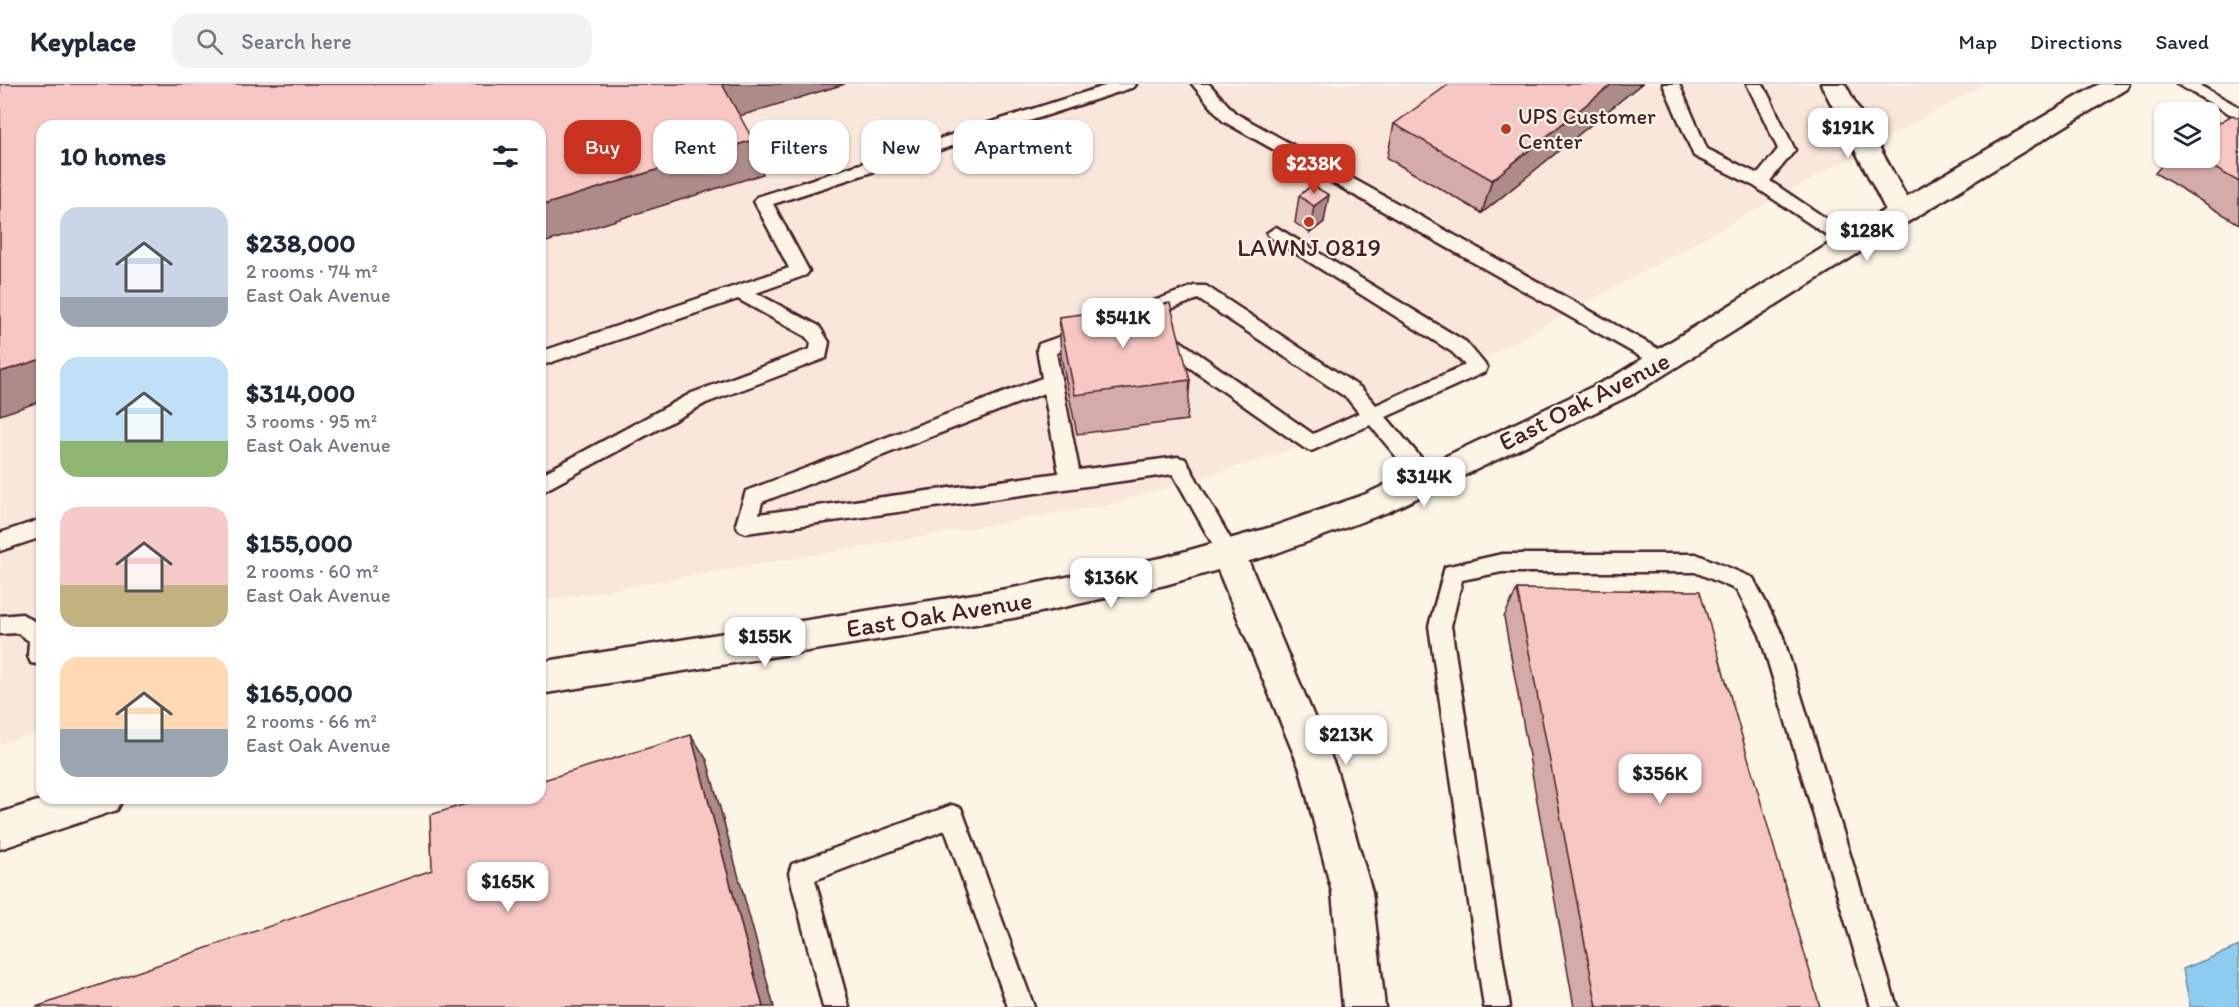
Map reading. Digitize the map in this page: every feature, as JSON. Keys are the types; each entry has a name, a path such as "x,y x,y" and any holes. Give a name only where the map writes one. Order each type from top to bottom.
{"street":[{"path":"1833,84 1901,213"},
{"name":"East Oak Avenue","path":"546,677 1013,603 1165,571 1274,540 1377,503 1624,385 1901,213 2117,84"},
{"path":"1228,553 1318,769 1352,892 1364,1007"},
{"path":"0,831 85,804"}],"lane":[{"path":"546,357 800,271 763,201 1128,84"},
{"path":"1200,84 1229,117 1664,361"},
{"path":"1671,84 1700,152 1760,182 1852,244"},
{"path":"1755,84 1787,150 1760,182"},
{"path":"2185,84 2239,114"},
{"path":"1276,233 1459,347 1478,367 1372,415 1311,443 1126,319 1200,291 1354,393 1372,415 1427,479"},
{"path":"546,482 699,398 819,353 820,342 812,331 740,292"},
{"path":"1070,479 1046,349 1099,329"},
{"path":"1052,382 753,497 747,524 1178,465 1228,553"},
{"path":"0,542 36,530"},
{"path":"1497,1007 1440,626 1453,573 1502,563 1696,563 1745,584 1771,634 1884,1007"},
{"path":"0,625 22,623 36,634"},
{"path":"836,1007 801,873 952,816 1021,1007"}],"shaded area":[{"path":"0,84 1985,84 1349,433 1108,505 546,601 546,120 36,120 36,733 0,744"}],"water":[{"path":"2239,946 2239,1007 2190,1007 2183,969"}],"building":[{"path":"0,84 722,84 749,133 749,141 737,145 737,120 653,120 653,171 546,204 546,120 36,120 36,361 0,372"},
{"path":"1449,84 1612,84 1492,180 1394,124"},
{"path":"2232,115 2239,118 2239,182 2214,168 2220,168 2220,122"},
{"path":"1312,185 1329,195 1314,206 1299,196"},
{"path":"1170,303 1190,380 1075,395 1059,317"},
{"path":"1517,589 1700,591 1820,1007 1597,1007"},
{"path":"691,735 763,1007 36,1007 432,870 430,815 466,804 546,804 546,779"}],"place":[{"name":"UPS Customer Center","path":"1506,129"},
{"name":"LAWNJ 0819","path":"1309,222"}]}
